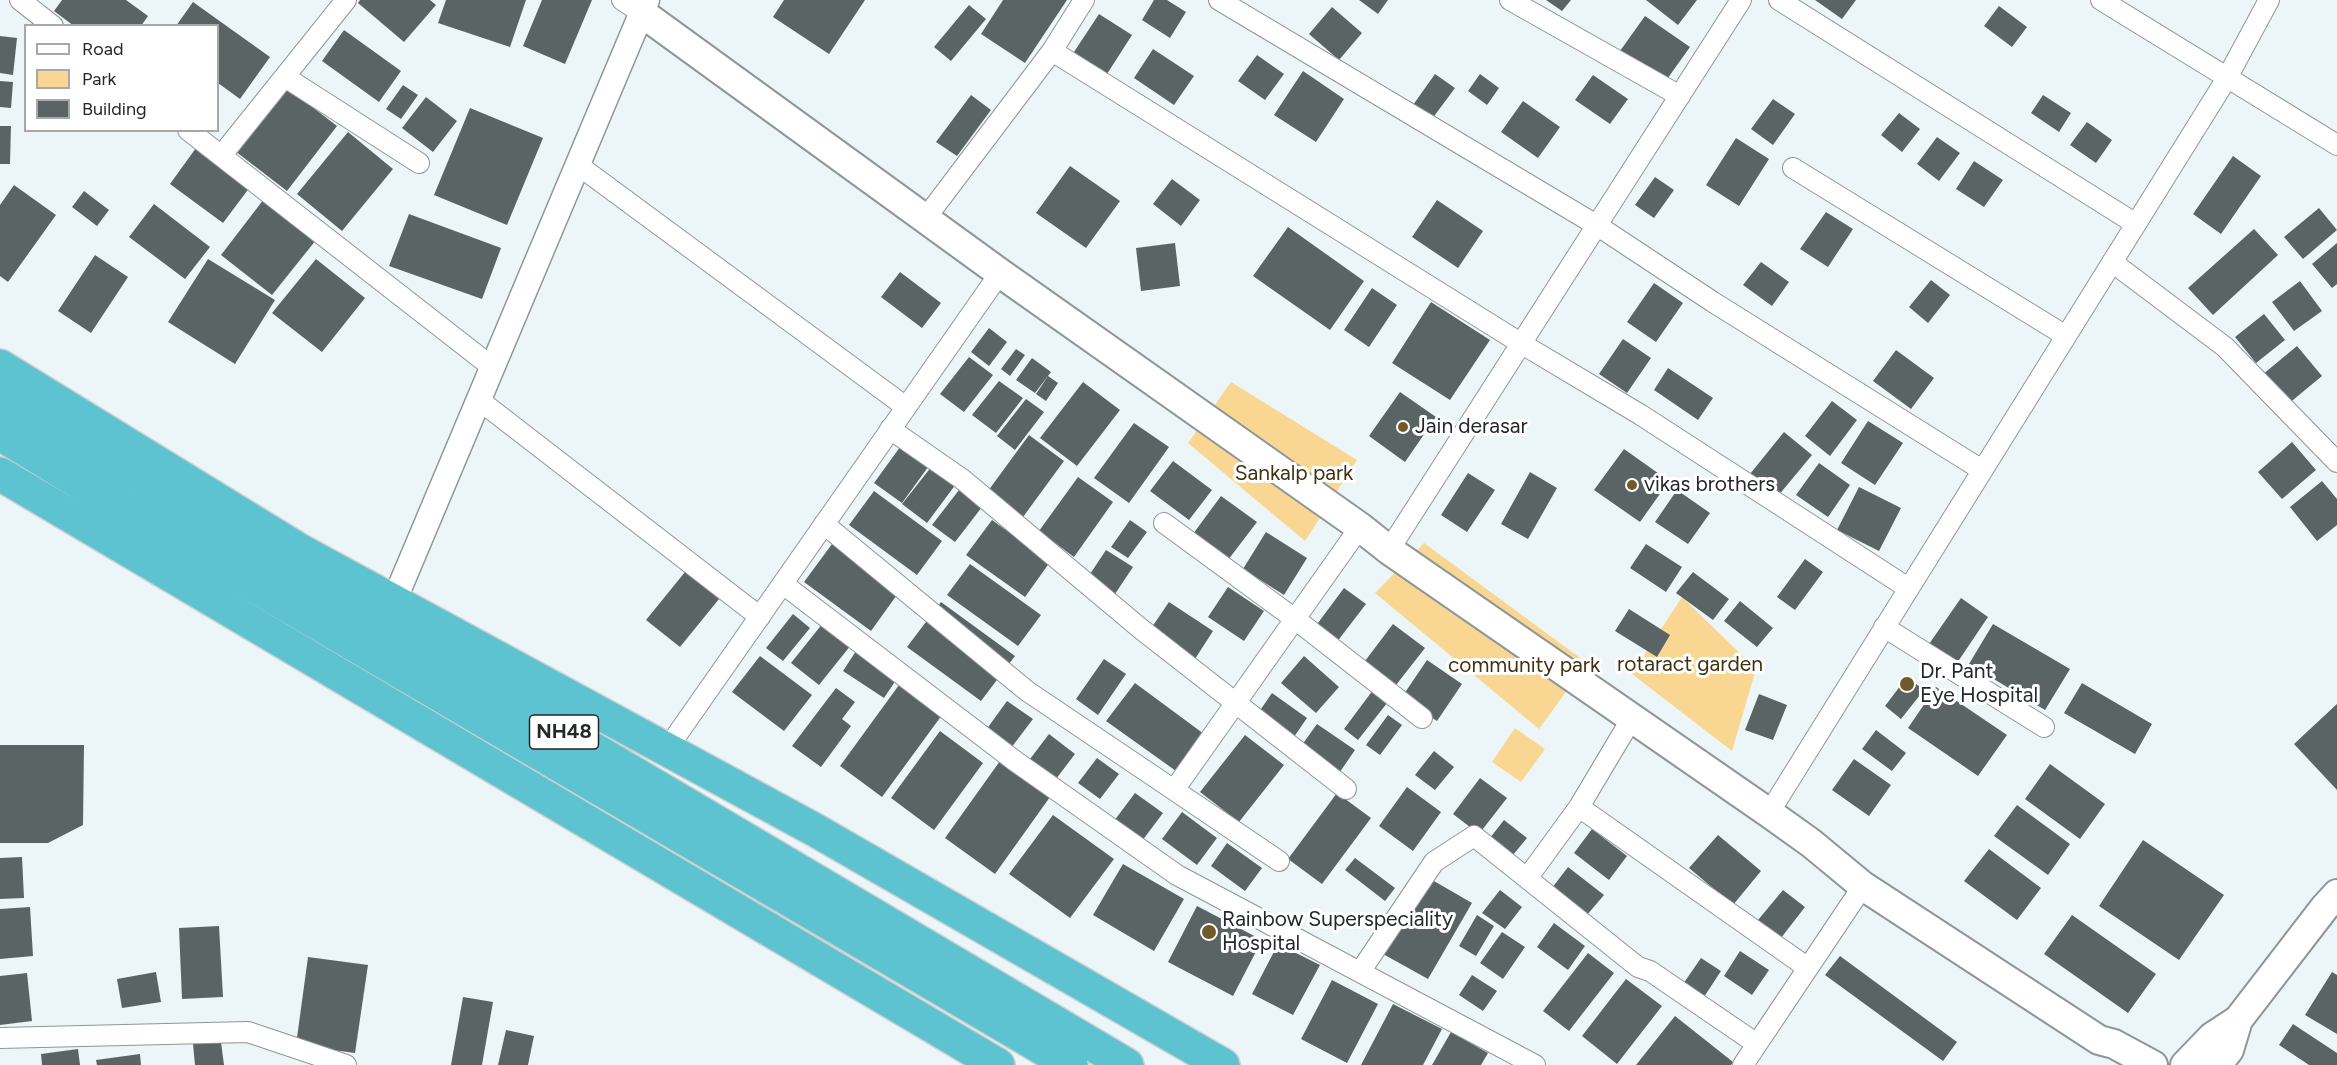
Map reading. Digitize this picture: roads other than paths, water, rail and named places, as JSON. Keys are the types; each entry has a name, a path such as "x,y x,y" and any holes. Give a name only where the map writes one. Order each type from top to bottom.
{"highway":[{"path":"0,366 301,551 825,835 1223,1065"},
{"name":"NH48","path":"0,398 1128,1065"},
{"name":"NH48","path":"0,434 131,514 1071,1065"},
{"path":"0,474 998,1065"},
{"path":"798,870 825,835"}],"main road":[{"path":"637,4 1000,273 1360,527 1389,550 1769,813 1811,843 1863,886 2099,1040 2114,1044 2153,1065"},
{"path":"2185,1065 2212,1037 2238,1020 2337,894"},
{"path":"2217,1065 2229,1050 2238,1020"},
{"path":"2099,1040 2105,1052 2124,1065"}],"street":[{"path":"20,0 50,24"},
{"path":"221,156 346,0"},
{"path":"925,219 1052,51 1084,0"},
{"path":"1219,0 1598,226 1713,302 1982,470"},
{"path":"1510,0 1680,96"},
{"path":"1389,550 1742,0"},
{"path":"1779,0 2136,224"},
{"path":"2101,0 2337,145"},
{"path":"1769,813 2227,78 2269,0"},
{"path":"394,601 578,165 637,4"},
{"path":"1052,51 1522,344 1641,415 1908,588"},
{"path":"285,77 419,164"},
{"path":"191,132 492,367"},
{"path":"578,165 906,407"},
{"path":"1794,168 2066,336"},
{"path":"2112,262 2225,347 2337,462"},
{"path":"667,749 1000,273"},
{"path":"479,400 760,617"},
{"path":"890,429 962,479 1141,629 1346,789"},
{"path":"1164,523 1295,619 1422,718"},
{"path":"824,524 1027,691 1279,861"},
{"path":"1174,790 1360,527"},
{"path":"783,584 1015,761 1177,875 1535,1065"},
{"path":"1884,627 2044,727"},
{"path":"1528,877 1579,807 1632,718"},
{"path":"1579,807 1808,968"},
{"path":"1360,972 1434,862 1474,836 1638,967 1650,971 1757,1044"},
{"path":"1743,1065 1863,886"},
{"path":"0,1038 248,1032 346,1065"}],"place":[{"name":"Jain derasar","path":"1403,427"},
{"name":"vikas brothers","path":"1632,485"},
{"name":"Dr. Pant Eye Hospital","path":"1907,684"},
{"name":"Rainbow Superspeciality Hospital","path":"1209,932"}],"park label":[{"name":"Sankalp park","path":"1294,474"},
{"name":"rotaract garden","path":"1690,665"},
{"name":"community park","path":"1524,666"}]}
